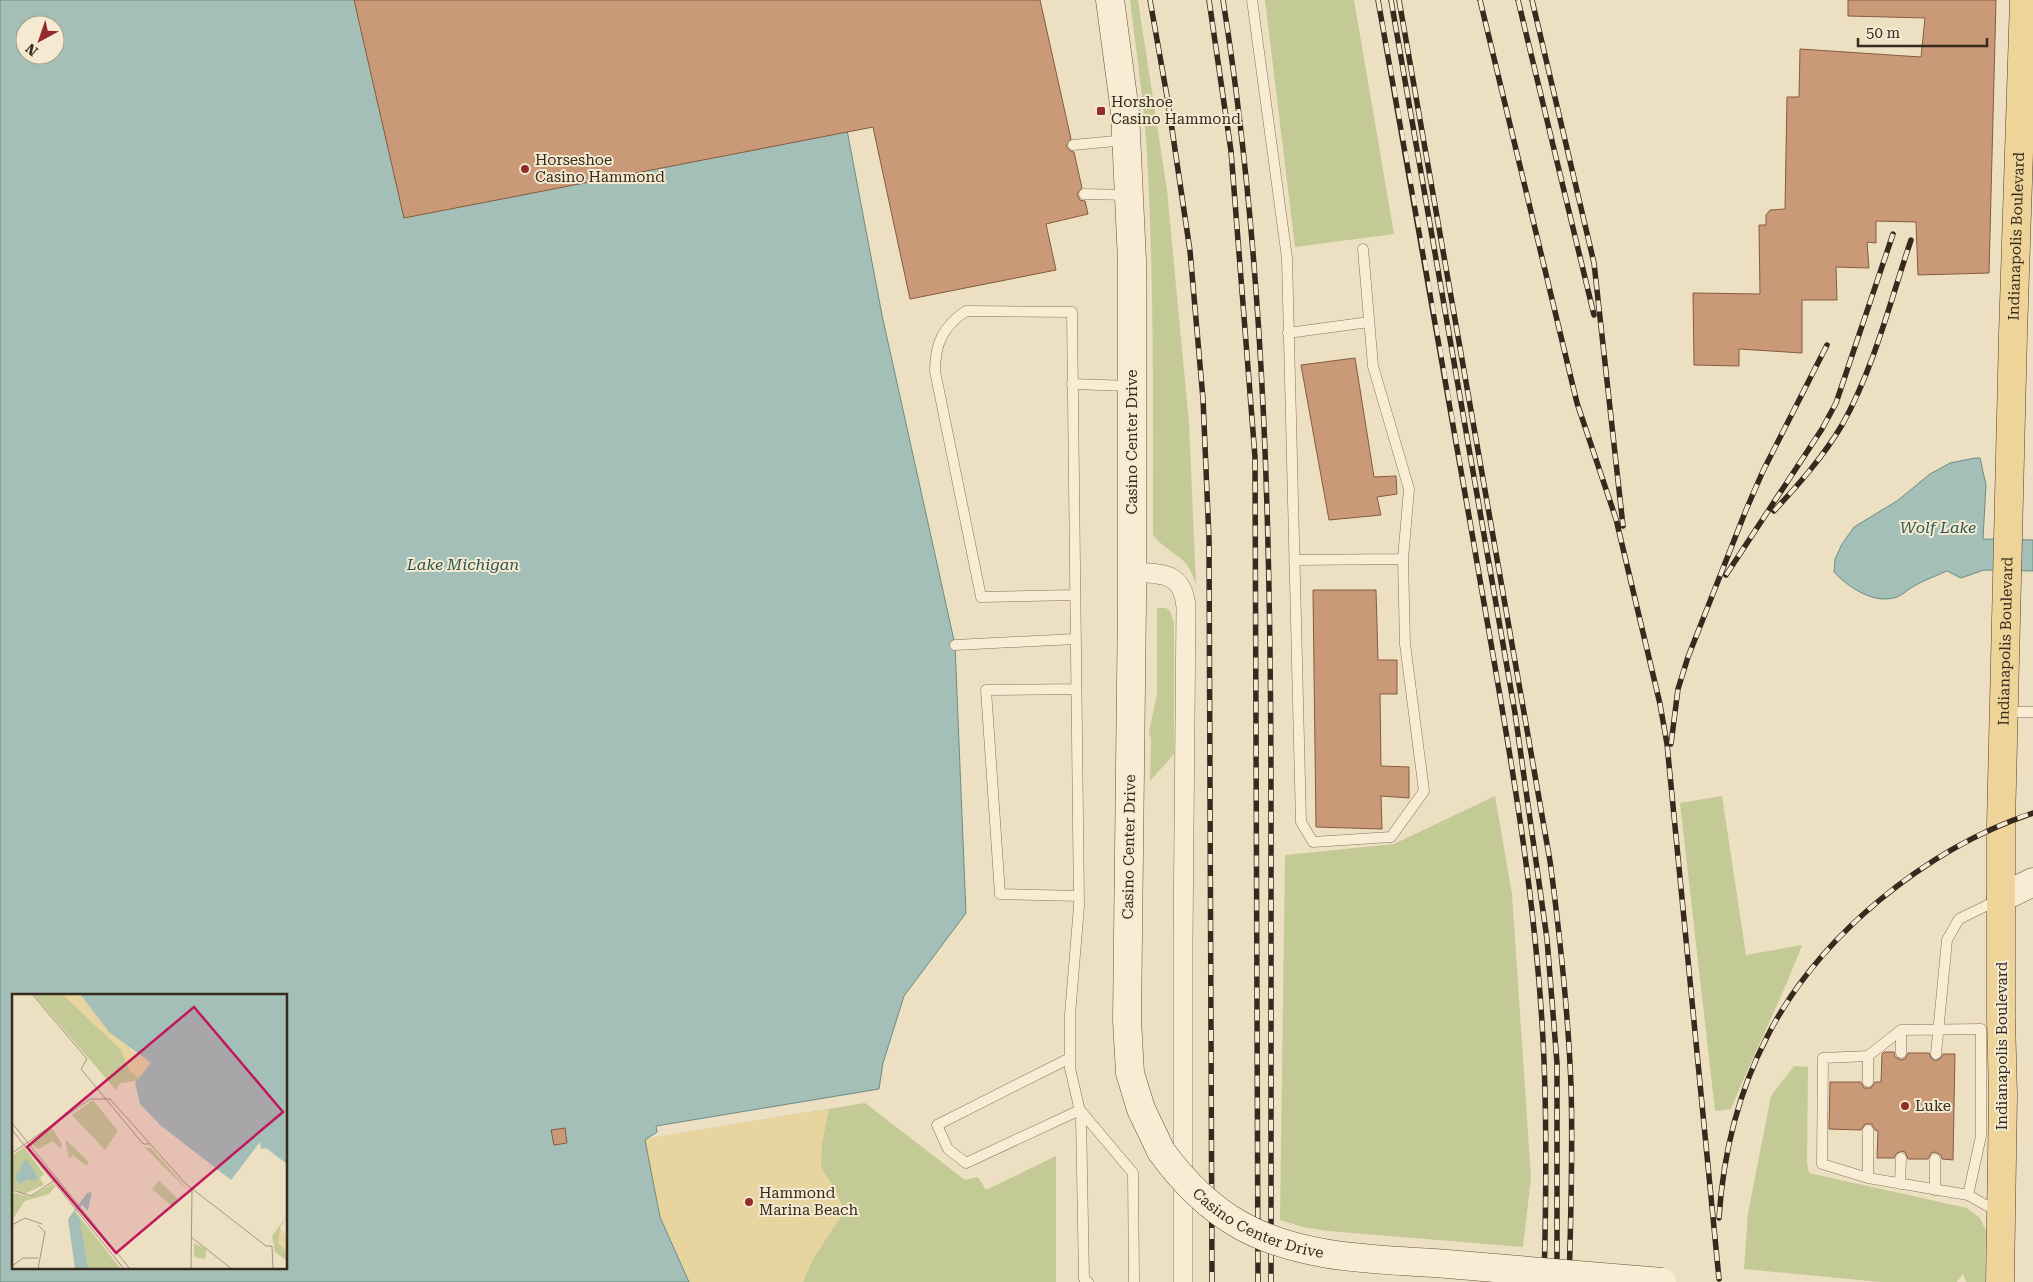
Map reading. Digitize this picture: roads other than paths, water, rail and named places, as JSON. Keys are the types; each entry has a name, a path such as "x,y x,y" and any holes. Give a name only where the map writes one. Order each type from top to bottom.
{"main road":[{"name":"Indianapolis Boulevard","path":"2000,1282 2003,1095 2001,898 2008,535 2024,0"}],"street":[{"name":"Casino Center Drive","path":"1110,0 1123,92 1132,262 1132,572 1127,1020 1130,1073 1141,1109 1161,1150 1178,1174 1200,1196 1240,1225 1297,1248 1350,1257 1662,1282"},
{"path":"1132,572 1169,576 1176,580 1185,598 1183,1282"},
{"path":"2001,898 2033,882"},
{"path":"2001,898 2033,900"}],"lane":[{"path":"1252,0 1287,258 1301,822 1313,842 1391,837 1424,791 1405,644 1403,559 1409,489 1373,366 1363,249"},
{"path":"1072,145 1127,140"},
{"path":"1084,194 1129,195"},
{"path":"1075,595 981,597 937,392 935,371 937,346 946,327 966,311 1072,312 1079,896 1070,1015 1070,1068 1080,1110 1085,1281"},
{"path":"1288,333 1370,322"},
{"path":"1072,384 1132,386"},
{"path":"1294,560 1403,559"},
{"path":"954,645 1076,639"},
{"path":"1076,688 986,690 1000,894 1079,896"},
{"path":"2005,712 2033,712"},
{"path":"1936,1054 1947,940 1959,919 2001,898"},
{"path":"1968,1194 1981,1136 1981,1029 1901,1030 1868,1056 1823,1058 1822,1164 1868,1178 1968,1194 2001,1214"},
{"path":"1901,1030 1901,1053"},
{"path":"1868,1056 1868,1082"},
{"path":"1070,1058 937,1125 948,1149 966,1164 1080,1110"},
{"path":"1080,1110 1133,1173 1134,1282"},
{"path":"1868,1130 1868,1178"},
{"path":"1900,1158 1900,1184"},
{"path":"1935,1159 1935,1190"}],"water":[{"name":"Lake Michigan","path":"0,0 815,0 847,130 882,315 955,645 966,913 904,996 883,1063 879,1089 656,1126 657,1132 645,1140 660,1217 689,1282 0,1282"},
{"name":"Wolf Lake","path":"1980,458 1986,485 1983,539 2033,540 2033,571 1984,570 1961,578 1947,571 1912,587 1899,596 1889,599 1880,599 1863,594 1847,584 1834,572 1835,559 1842,544 1854,527 1897,501 1930,474 1950,463"}],"railway":[{"path":"1150,0 1168,102 1190,251 1203,399 1209,539 1212,1282"},
{"path":"1209,0 1231,151 1255,457 1258,1282"},
{"path":"1223,0 1249,203 1257,305 1267,510 1271,715 1271,1282"},
{"path":"1378,0 1495,668 1526,864 1534,929 1544,1061 1546,1116 1544,1282"},
{"path":"1391,0 1515,713 1547,939 1557,1063 1557,1282"},
{"path":"1399,0 1550,861 1563,973 1571,1085 1572,1158 1569,1282"},
{"path":"1480,0 1577,403 1616,519 1660,704 1667,744 1719,1279"},
{"path":"1518,0 1594,315"},
{"path":"1532,0 1594,263 1623,526"},
{"path":"1726,575 1822,429 1836,403 1893,234"},
{"path":"1774,511 1819,459 1842,425 1872,358 1911,240"},
{"path":"1671,744 1678,689 1688,657 1763,471 1827,345"},
{"path":"1719,1218 1728,1148 1748,1080 1767,1037 1789,1000 1815,964 1879,900 1916,873 1954,849 1993,829 2033,813"}],"place":[{"name":"Horshoe Casino Hammond","path":"1101,111"},
{"name":"Horseshoe Casino Hammond","path":"525,169"},
{"name":"Luke","path":"1905,1106"},
{"name":"Hammond Marina Beach","path":"749,1202"}]}
